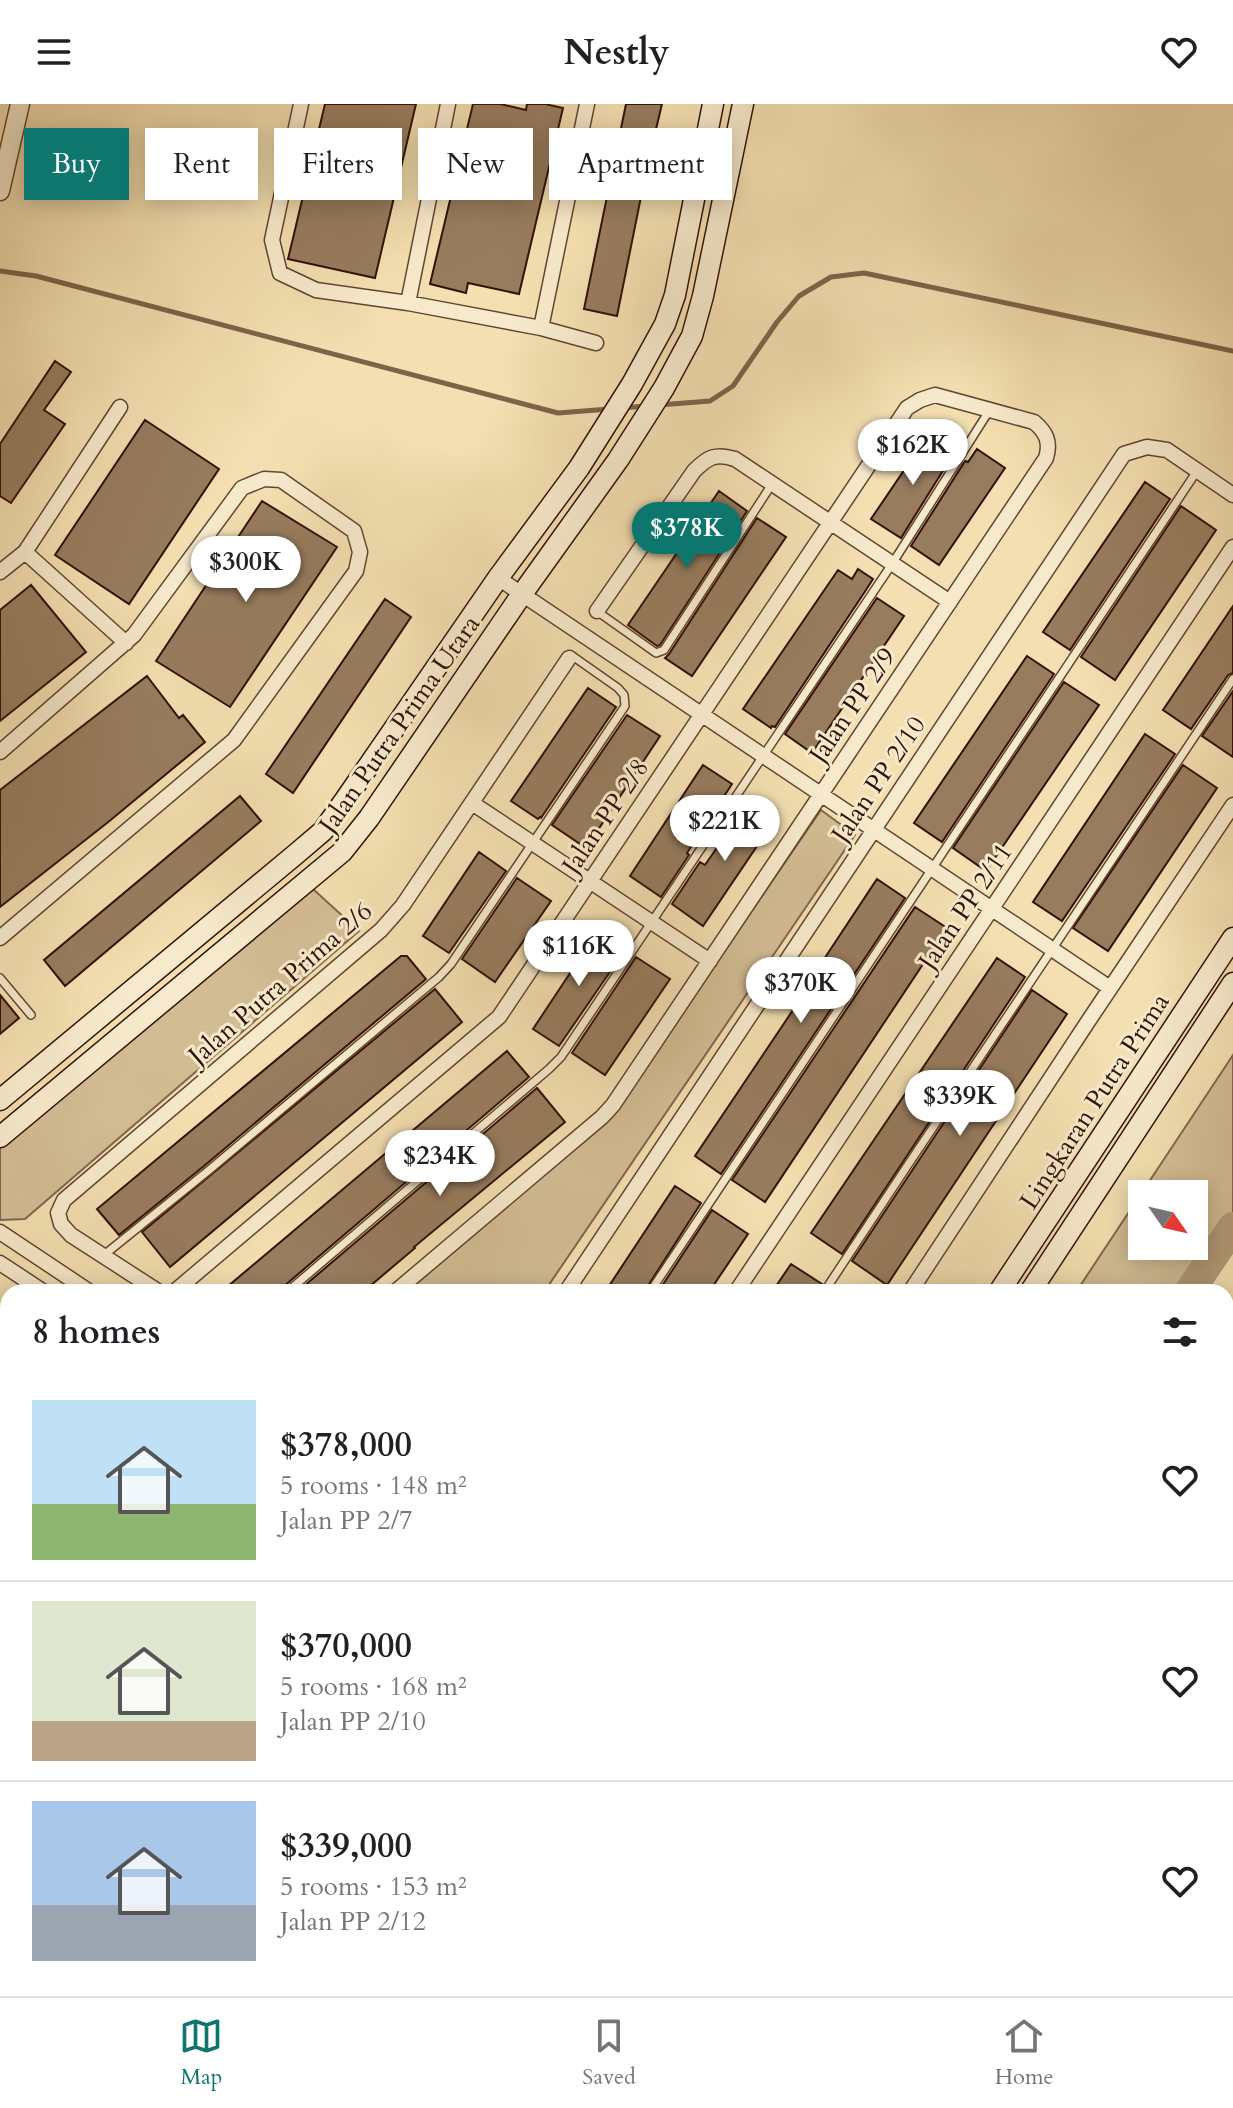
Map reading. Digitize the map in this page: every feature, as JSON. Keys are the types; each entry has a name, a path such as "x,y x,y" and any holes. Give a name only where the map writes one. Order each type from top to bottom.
{"main road":[{"name":"Jalan Putra Prima Utara","path":"0,1100 323,831 498,578 579,468 632,384 665,324 675,295 713,104"},
{"name":"Jalan Putra Prima Utara","path":"0,1137 342,852 369,818 618,460 664,388 692,336 743,104"},
{"name":"Lingkaran Putra Prima","path":"1004,1284 1233,938"},
{"name":"Lingkaran Putra Prima","path":"1035,1284 1233,983"}],"street":[{"path":"0,191 20,104"},
{"path":"301,104 272,240 280,273 316,290 408,303 541,328 596,343"},
{"path":"408,303 448,104"},
{"path":"541,328 587,104"},
{"name":"Jalan PP 2/8","path":"183,1284 499,1017 907,408 935,395 990,409"},
{"path":"0,572 25,552 120,407"},
{"name":"Jalan PP 2/9","path":"404,1284 613,1105 822,795 1046,458 1049,448 1043,429 1022,417 990,409"},
{"name":"Jalan PP 2/10","path":"571,1284 1124,454 1139,448 1157,447 1167,450 1197,471"},
{"path":"597,611 694,471 704,461 721,455 735,459 950,602"},
{"path":"1197,471 1233,495"},
{"path":"0,752 126,643 242,488 264,479 281,480 354,531 360,552 356,571 234,740 0,938"},
{"name":"Jalan PP 2/11","path":"741,1284 1233,547"},
{"path":"25,552 126,643"},
{"path":"498,578 1110,988"},
{"name":"Jalan Putra Prima 2/6","path":"104,1255 71,1235 61,1224 58,1213 64,1200 381,930 403,905 569,658"},
{"path":"472,803 710,961"},
{"path":"915,1284 1233,805"},
{"path":"0,1232 78,1284"},
{"path":"104,1255 147,1284"},
{"path":"0,1263 32,1284"}],"lane":[{"path":"296,1284 561,1057 892,564 990,409"},
{"path":"655,1284 1197,471"},
{"path":"597,611 656,653 664,650 772,484"},
{"path":"104,1255 208,1171 451,964 625,706 624,695 618,688 571,655 569,658"},
{"path":"829,1284 1233,679"},
{"path":"0,978 31,1015"}],"shaded area":[{"path":"821,810 855,835 549,1284 415,1284 609,1119"},
{"path":"313,889 359,931 25,1219 0,1220 0,1148"},
{"path":"1233,1055 1233,1236 1201,1284 1081,1284 1128,1214 1128,1260 1208,1260 1208,1180 1150,1180"}],"building":[{"path":"325,104 416,104 402,163 402,128 319,128"},
{"path":"473,104 500,104 526,110 527,104 563,108 558,128 549,128 549,167 519,294 468,283 466,293 430,284 450,200 533,200 533,128 467,128"},
{"path":"626,104 662,104 656,128 621,128"},
{"path":"302,200 393,200 375,278 288,259"},
{"path":"606,200 640,200 617,316 584,309"},
{"path":"55,361 71,372 44,410 65,424 11,503 0,496 0,444"},
{"path":"145,420 219,469 129,604 55,555"},
{"path":"928,435 954,453 901,538 871,519"},
{"path":"977,449 1005,468 939,565 911,546 965,461 968,462"},
{"path":"1145,482 1170,499 1070,650 1043,632"},
{"path":"719,491 747,511 657,646 628,625"},
{"path":"262,501 337,547 230,707 156,661"},
{"path":"1181,506 1216,530 1115,680 1081,657"},
{"path":"757,518 786,537 692,676 665,658"},
{"path":"858,569 873,579 775,727 771,728 743,709 838,570 852,579"},
{"path":"31,585 86,652 0,721 0,610"},
{"path":"877,598 904,616 812,753 785,734"},
{"path":"385,599 411,617 293,793 266,774"},
{"path":"1233,606 1233,673 1228,675 1191,729 1163,710"},
{"path":"1027,656 1054,674 942,842 914,823"},
{"path":"147,676 179,718 183,715 205,742 0,907 0,790"},
{"path":"1064,682 1099,705 986,871 953,848"},
{"path":"588,688 616,707 538,819 511,801"},
{"path":"1233,691 1233,757 1202,736"},
{"path":"627,715 660,736 586,848 552,825"},
{"path":"1145,734 1175,754 1062,921 1033,902"},
{"path":"703,765 732,784 661,897 630,876"},
{"path":"1183,765 1217,788 1108,951 1073,928"},
{"path":"240,796 261,821 65,986 44,960"},
{"path":"752,797 778,815 703,926 672,904 700,862 705,865"},
{"path":"479,852 506,871 449,953 423,936"},
{"path":"517,878 551,901 495,982 462,959"},
{"path":"877,879 905,898 721,1174 695,1156"},
{"path":"915,907 947,928 765,1202 732,1180"},
{"path":"598,931 625,950 559,1046 533,1029"},
{"path":"401,956 407,956 426,979 119,1235 97,1209"},
{"path":"636,957 670,979 605,1075 572,1053"},
{"path":"997,958 1025,977 842,1254 811,1233"},
{"path":"435,989 462,1022 170,1267 142,1232"},
{"path":"1032,990 1067,1014 888,1284 852,1261"},
{"path":"0,995 19,1018 0,1034"},
{"path":"507,1051 529,1077 287,1284 230,1284"},
{"path":"537,1088 565,1122 372,1284 306,1284"},
{"path":"675,1186 701,1203 649,1284 610,1284"},
{"path":"712,1210 748,1234 714,1284 663,1284"},
{"path":"791,1264 822,1284 777,1284"}],"waterway":[{"path":"0,271 36,276 558,413 609,409"},
{"path":"659,405 710,401 733,386 799,296 831,277 864,273 1233,351"},
{"path":"623,408 645,406"},
{"path":"1194,1284 1233,1227"}]}
